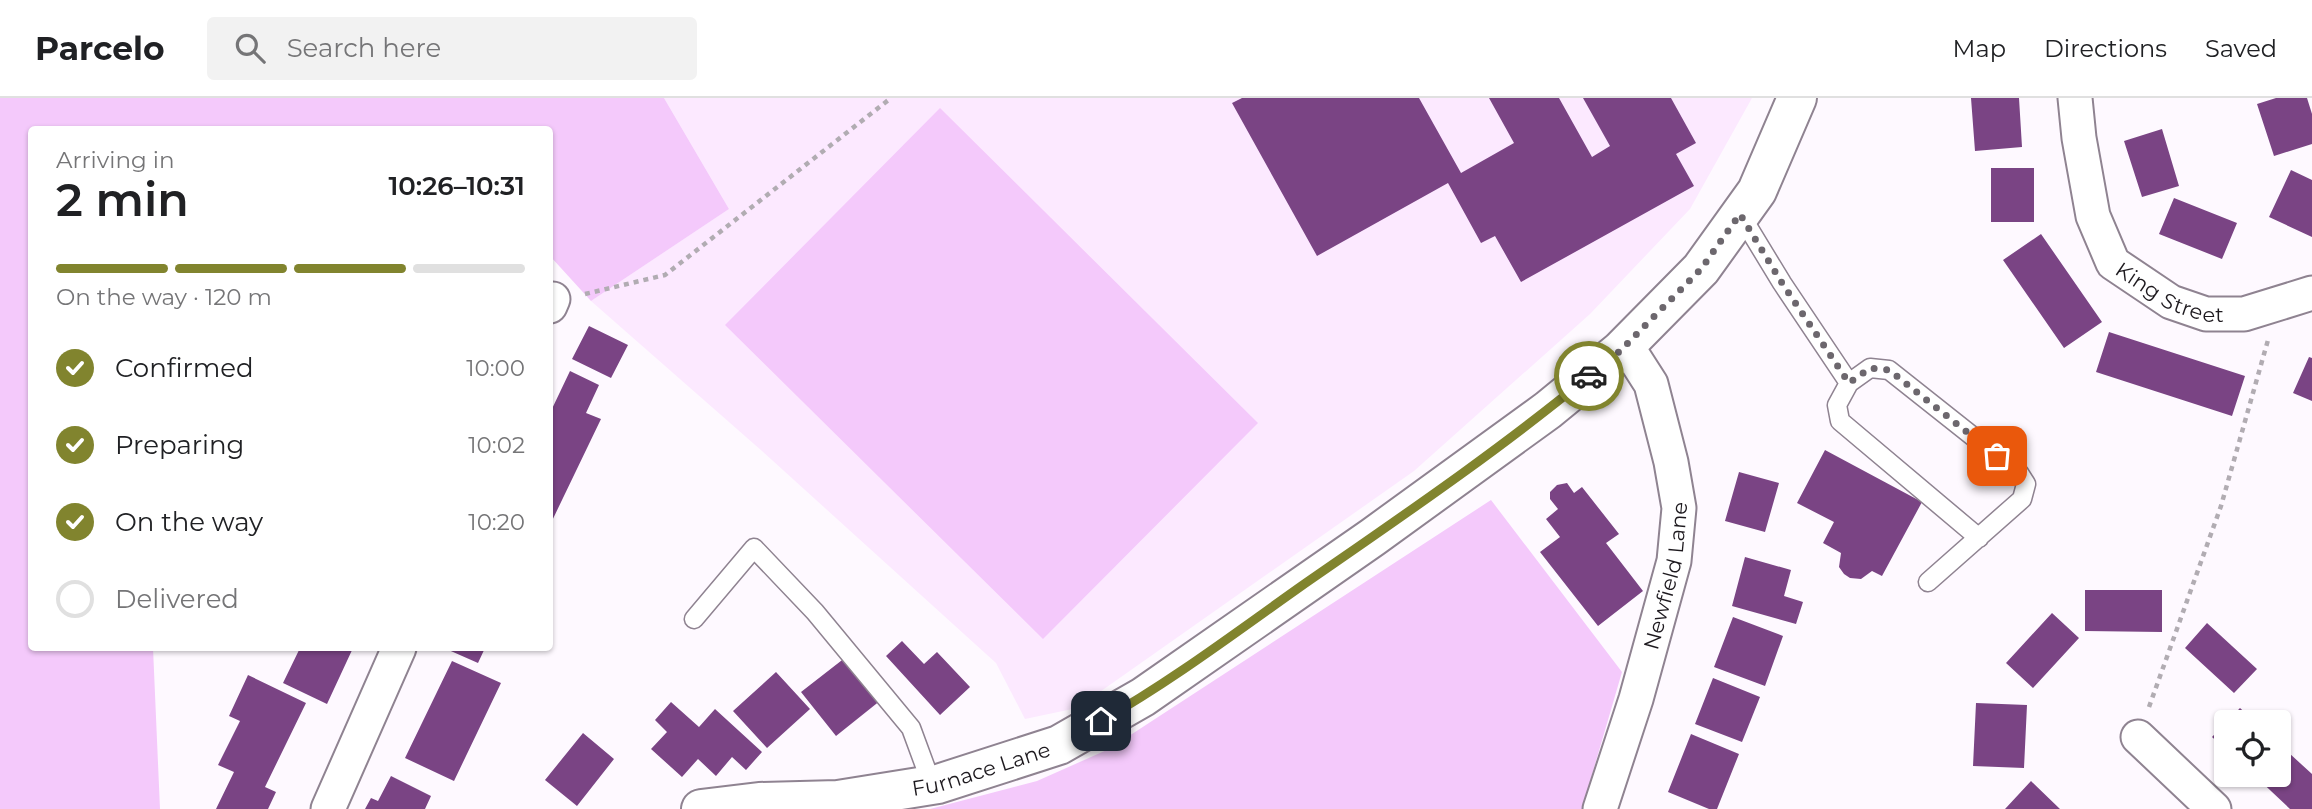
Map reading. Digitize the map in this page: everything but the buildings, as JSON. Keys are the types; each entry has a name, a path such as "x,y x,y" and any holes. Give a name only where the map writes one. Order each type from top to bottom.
{"street":[{"name":"Furnace Lane","path":"701,809 838,800 932,785 1059,745 1143,697 1373,537 1549,410 1626,345 1701,269 1757,191 1797,98"},
{"name":"King Street","path":"2075,98 2093,216 2113,263 2171,302 2206,314 2245,314 2312,293"},
{"name":"Newfield Lane","path":"1600,809 1636,699 1674,561 1679,508 1671,462 1651,384 1626,345"},
{"path":"328,809 398,651"},
{"path":"2138,737 2214,809"}],"lane":[{"path":"1740,214 1782,283 1849,383"},
{"path":"1928,582 1979,538 2022,499 2026,484 2019,473 1889,370 1870,368 1849,383 1837,405 1840,421 1979,538"},
{"path":"694,619 754,548 815,612 911,728 932,785"}],"path":[{"path":"553,302 665,275 891,98"},
{"path":"2138,737 2221,506 2279,302"}],"shaded area":[{"path":"0,98 664,98 729,209 591,301 553,259 553,126 28,126 28,651 153,651 160,809 0,809"},
{"path":"664,98 1752,98 1690,209 1590,314 1414,471 1077,708 1025,719 996,663 762,451 591,301 729,209"},
{"path":"940,108 1258,423 1043,639 725,325"},
{"path":"1491,500 1622,672 1582,809 930,809 1037,781 1109,749"}],"way so far":[{"path":"1589,376 1620,351 1701,269 1740,214 1782,283 1849,383 1870,368 1889,370 1997,456"}],"route":[{"path":"1101,721 1143,697 1373,537 1549,410 1589,376"}]}
